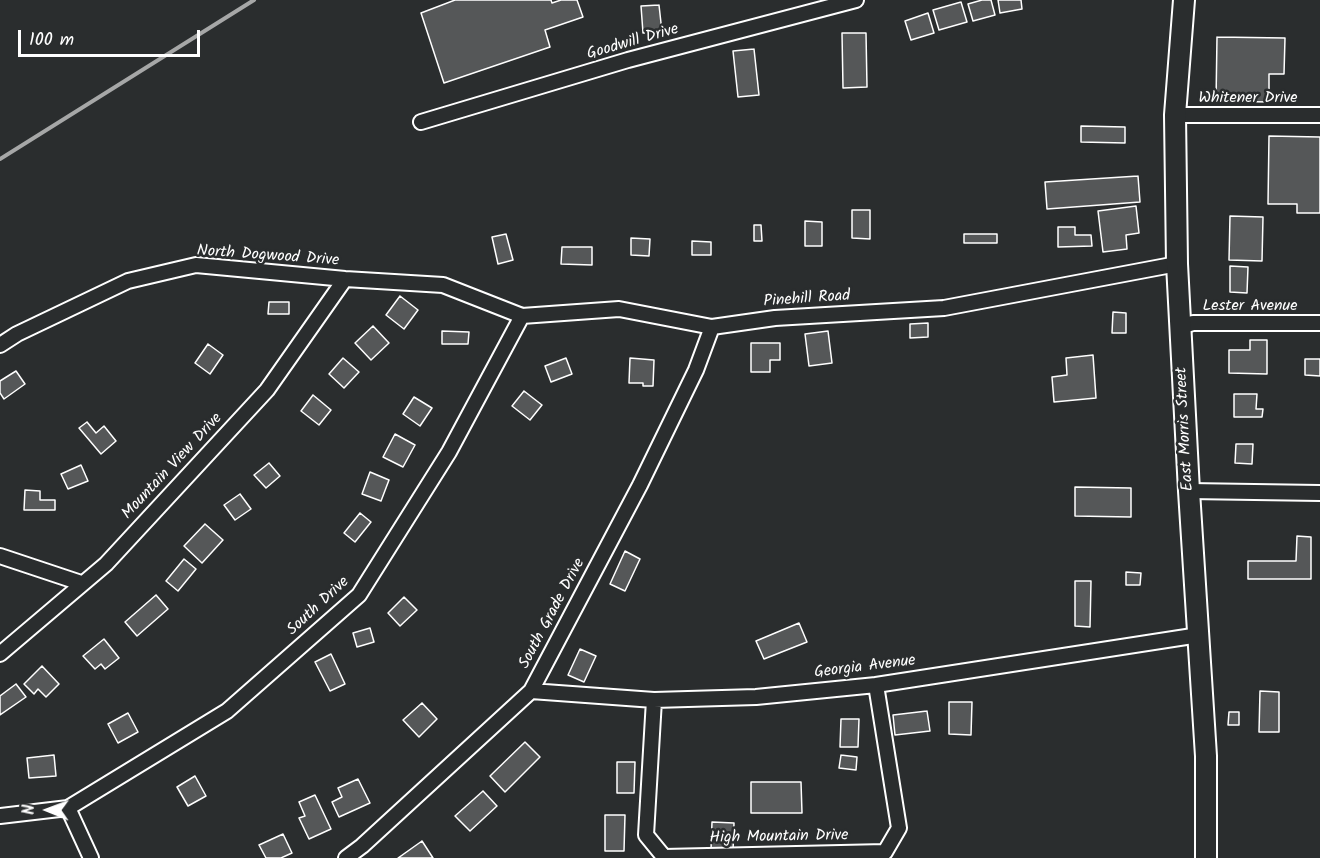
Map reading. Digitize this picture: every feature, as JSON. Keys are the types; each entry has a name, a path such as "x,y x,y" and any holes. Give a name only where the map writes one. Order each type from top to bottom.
{"main road":[{"name":"East Morris Street","path":"1184,0 1175,115 1177,264 1206,756 1206,858"}],"street":[{"name":"Goodwill Drive","path":"421,122 628,60 856,0"},
{"name":"Whitener Drive","path":"1175,115 1320,115"},
{"name":"Pinehill Road","path":"442,285 522,316 618,309 711,327 775,318 944,308 1177,264"},
{"name":"North Dogwood Drive","path":"0,345 17,334 128,281 196,265 345,279 442,285"},
{"name":"Mountain View Drive","path":"0,654 106,564 267,390 345,279"},
{"name":"South Drive","path":"68,808 227,711 359,595 449,452 522,316"},
{"name":"Lester Avenue","path":"1180,327 1193,323 1320,323"},
{"name":"South Grade Drive","path":"346,858 362,846 531,690 640,485 696,370 711,327"},
{"path":"1189,491 1320,493"},
{"path":"0,555 81,583"},
{"name":"Georgia Avenue","path":"531,690 654,700 756,697 876,685 1199,635"},
{"name":"High Mountain Drive","path":"654,700 646,835 664,857 885,852 899,828 876,685"},
{"path":"0,816 68,808 91,858"}],"building":[{"path":"455,0 551,0 552,3 561,0 577,0 583,17 545,30 550,47 444,83 421,13"},
{"path":"991,0 995,15 973,21 968,4"},
{"path":"998,0 1021,0 1022,9 1000,13"},
{"path":"961,2 967,22 939,30 933,10"},
{"path":"659,5 662,32 643,33 641,6"},
{"path":"928,13 934,33 911,40 905,21"},
{"path":"842,33 866,33 867,87 843,88"},
{"path":"1217,37 1285,38 1284,74 1269,74 1269,102 1216,101"},
{"path":"754,49 759,95 738,97 733,51"},
{"path":"1081,126 1125,127 1125,143 1081,142"},
{"path":"1269,136 1320,137 1320,213 1297,213 1297,204 1268,204"},
{"path":"1138,176 1140,202 1047,209 1045,182"},
{"path":"1136,206 1139,233 1126,235 1127,249 1103,252 1098,211"},
{"path":"852,210 870,210 870,239 852,238"},
{"path":"1230,216 1263,217 1262,261 1229,260"},
{"path":"805,221 822,222 822,246 805,246"},
{"path":"754,225 761,225 762,241 754,241"},
{"path":"1058,227 1075,227 1075,235 1091,235 1092,246 1058,247"},
{"path":"506,234 513,260 498,264 492,237"},
{"path":"964,234 997,234 997,243 964,243"},
{"path":"631,238 650,239 649,256 631,255"},
{"path":"692,241 711,242 711,255 692,255"},
{"path":"562,247 592,247 592,265 561,264"},
{"path":"1230,266 1248,267 1247,293 1230,292"},
{"path":"400,296 418,310 404,329 386,315"},
{"path":"269,302 289,302 289,314 268,314"},
{"path":"1113,312 1126,313 1126,333 1112,333"},
{"path":"928,323 928,337 910,338 910,324"},
{"path":"373,326 389,343 371,360 355,343"},
{"path":"442,331 469,332 468,344 442,344"},
{"path":"828,331 832,363 809,366 805,334"},
{"path":"1250,340 1267,340 1267,374 1229,373 1229,350 1250,350"},
{"path":"751,343 780,343 780,360 770,360 770,372 751,372"},
{"path":"208,344 223,355 210,374 195,363"},
{"path":"1093,355 1096,398 1054,402 1052,377 1067,375 1066,358"},
{"path":"343,358 359,372 344,388 329,374"},
{"path":"566,358 572,374 551,382 545,366"},
{"path":"630,358 654,360 653,386 629,383"},
{"path":"1305,359 1320,359 1320,376 1305,375"},
{"path":"16,371 25,384 4,399 0,393 0,381"},
{"path":"524,391 542,405 530,420 512,406"},
{"path":"1234,394 1257,394 1256,409 1263,409 1262,417 1234,417"},
{"path":"313,395 331,410 319,425 301,411"},
{"path":"414,397 432,408 420,426 403,414"},
{"path":"87,422 96,433 104,426 116,441 101,454 79,428"},
{"path":"395,434 415,445 403,467 383,457"},
{"path":"1236,444 1253,444 1252,464 1235,463"},
{"path":"269,463 280,476 266,488 254,475"},
{"path":"81,465 88,481 68,489 61,474"},
{"path":"370,472 389,480 381,501 362,494"},
{"path":"1075,487 1131,488 1131,517 1075,516"},
{"path":"25,490 40,491 40,500 55,500 55,510 24,510"},
{"path":"240,494 251,509 235,520 224,505"},
{"path":"360,513 371,522 355,542 344,533"},
{"path":"205,524 223,540 202,563 184,546"},
{"path":"1297,536 1311,537 1311,579 1248,579 1248,561 1296,561"},
{"path":"625,551 640,559 625,591 610,584"},
{"path":"184,559 196,569 178,591 166,581"},
{"path":"1126,572 1141,573 1140,585 1126,585"},
{"path":"1075,581 1091,581 1090,627 1075,626"},
{"path":"156,595 168,609 137,636 125,622"},
{"path":"404,597 417,610 400,626 388,613"},
{"path":"799,623 807,642 764,659 756,641"},
{"path":"370,628 374,642 357,647 353,633"},
{"path":"104,639 119,658 105,669 101,664 95,669 83,656"},
{"path":"580,649 596,656 584,682 568,675"},
{"path":"331,654 345,684 330,691 315,662"},
{"path":"42,666 59,684 46,697 38,689 34,694 24,684"},
{"path":"16,684 26,697 0,715 0,696"},
{"path":"1260,691 1279,692 1279,732 1259,732"},
{"path":"949,702 972,702 971,735 949,734"},
{"path":"422,703 437,719 419,737 403,720"},
{"path":"927,711 930,731 895,735 893,715"},
{"path":"1229,712 1239,712 1239,725 1228,725"},
{"path":"128,713 138,732 118,743 108,724"},
{"path":"841,719 859,719 858,747 840,747"},
{"path":"525,742 540,757 505,792 490,776"},
{"path":"54,755 56,776 29,778 27,758"},
{"path":"841,755 857,757 856,770 839,768"},
{"path":"617,762 635,762 634,793 617,793"},
{"path":"195,776 206,796 188,806 177,787"},
{"path":"358,779 370,803 339,817 332,802 342,797 338,788"},
{"path":"751,782 801,782 802,813 751,813"},
{"path":"483,791 497,806 470,831 455,816"},
{"path":"315,795 331,829 309,839 299,818 305,816 299,802"},
{"path":"605,815 625,815 624,851 605,851"},
{"path":"712,822 734,823 733,851 711,850"},
{"path":"283,834 292,853 281,858 266,858 259,845"},
{"path":"422,841 433,858 398,858"}],"waterway":[{"path":"0,159 254,0"}]}
